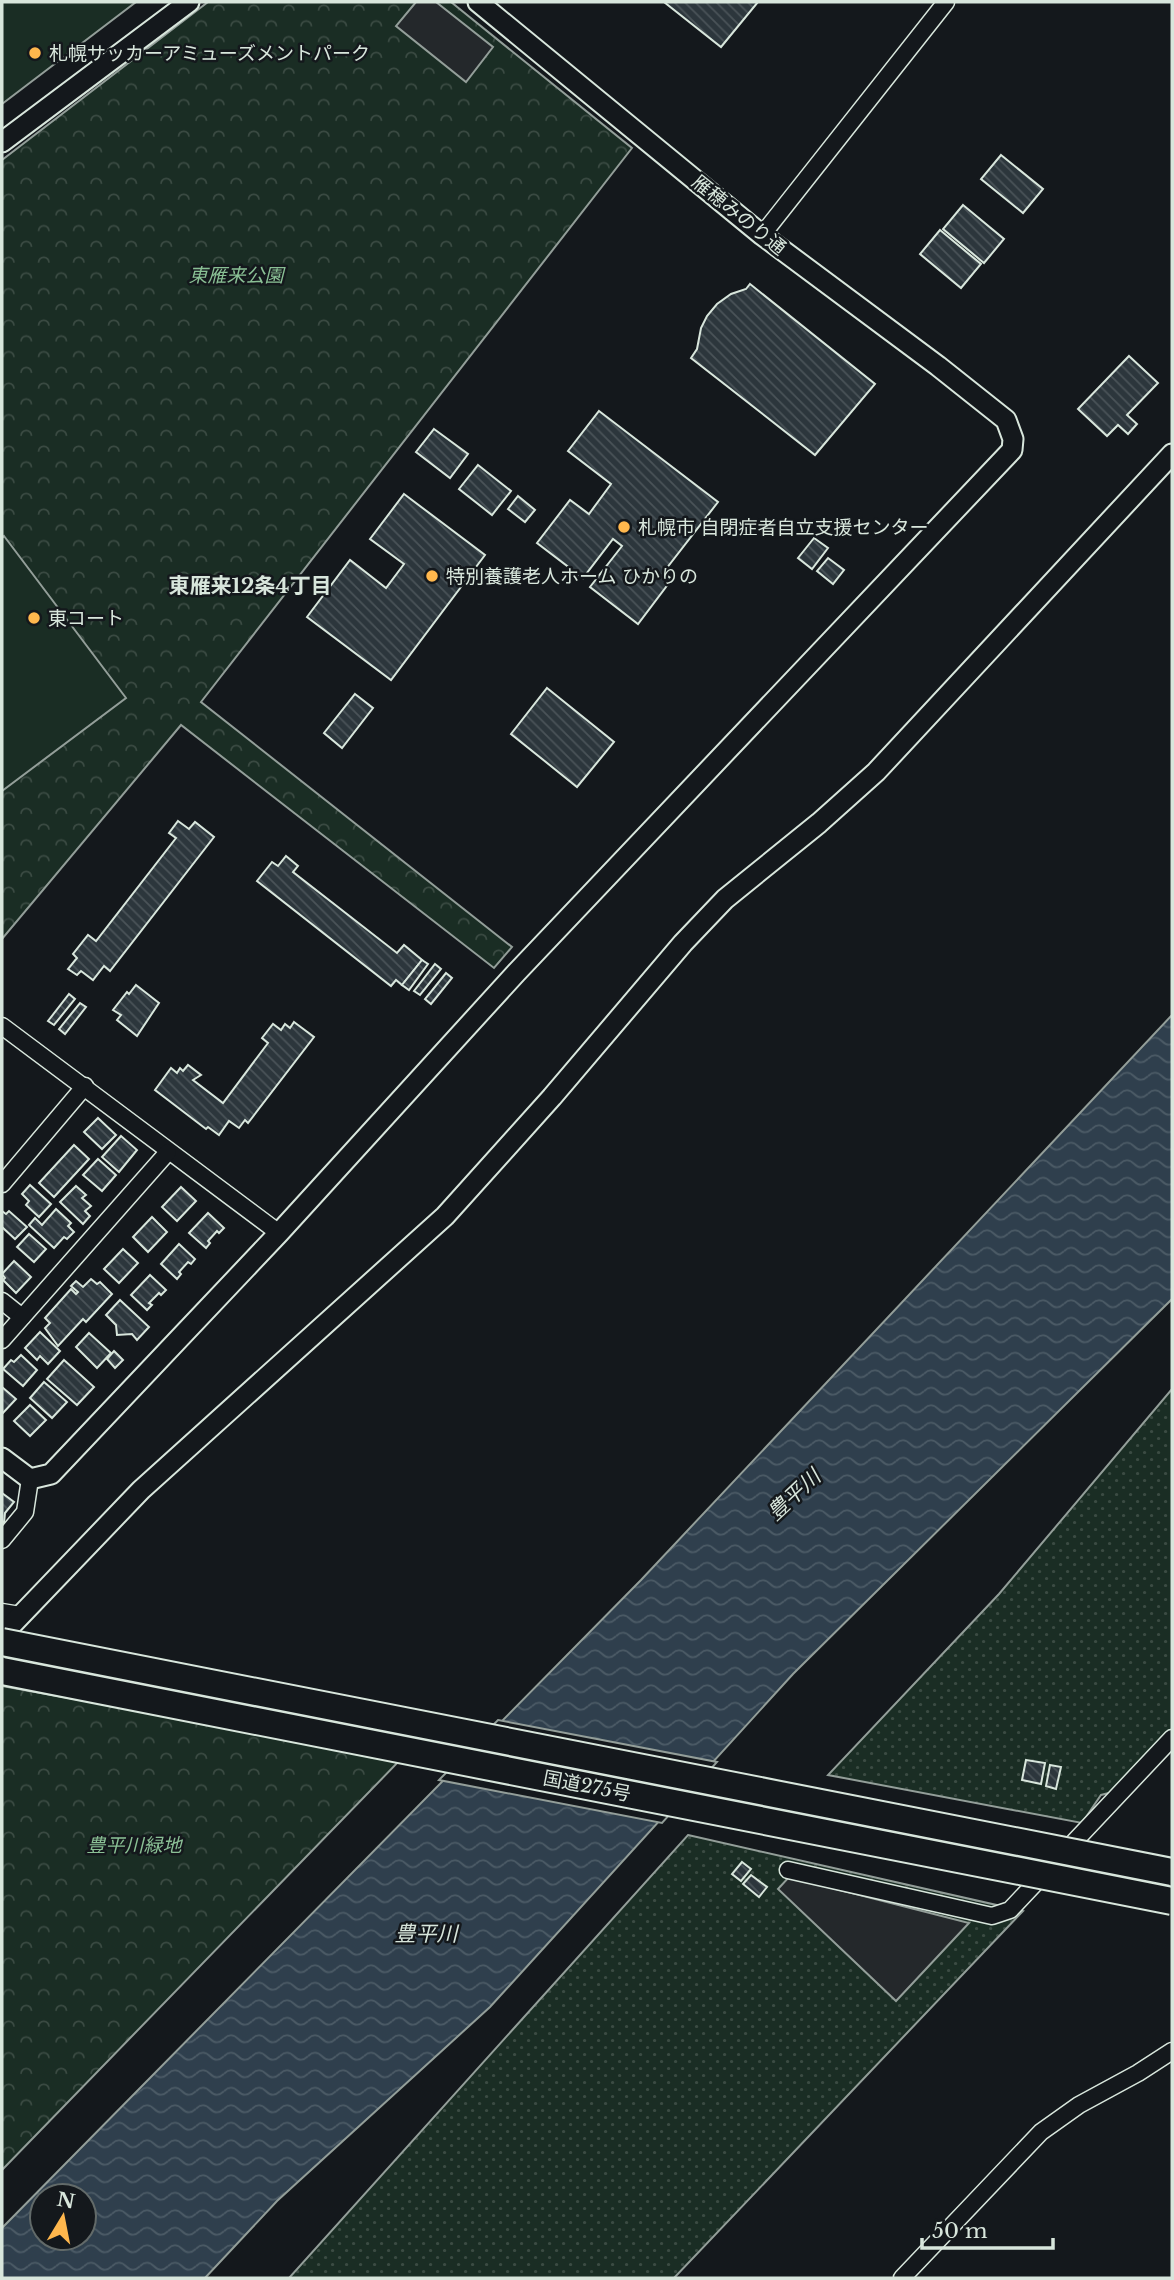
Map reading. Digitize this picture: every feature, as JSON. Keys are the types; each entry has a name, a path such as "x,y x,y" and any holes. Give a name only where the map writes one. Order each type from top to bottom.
{"highway":[{"name":"国道275号","path":"2,1642 1172,1872"},
{"name":"国道275号","path":"2,1671 1172,1901"}],"street":[{"path":"2,142 189,2"},
{"name":"雁穂みのり通","path":"279,1233 516,973 1012,450 1013,439 1006,421 938,366 762,235 478,2"},
{"path":"762,235 946,2"},
{"path":"2,1635 11,1614 141,1490 445,1216 552,1097 683,943 725,899 819,823 876,772 1172,454"},
{"path":"2,1026 279,1233 51,1474 30,1479"},
{"path":"2,1184 85,1086"},
{"path":"2,1340 168,1152"},
{"path":"2,1301 22,1317"},
{"path":"2,1458 30,1479"},
{"path":"2,1540 25,1512 30,1479"},
{"path":"788,1870 992,1916 1010,1910 1172,1738"},
{"path":"902,2278 1041,2132 1079,2105 1172,2051"}],"green space":[{"name":"札幌サッカーアミューズメントパーク","path":"2,2 136,2 2,104"},
{"name":"東雁来公園","path":"208,2 451,2 632,148 201,702 512,947 494,968 181,725 2,939 2,160"},
{"name":"東コート","path":"4,536 126,698 2,791 2,538"},
{"path":"1172,1389 1172,1730 1113,1792 1101,1795 1082,1823 828,1775 999,1594"},
{"name":"豊平川緑地","path":"2,1686 402,1758 2,2170"},
{"path":"688,1835 1023,1911 674,2278 289,2278"}],"shaded area":[{"path":"416,2 436,2 493,47 466,82 396,26"},
{"path":"789,1877 969,1923 896,2001 778,1889"}],"water":[{"name":"豊平川","path":"1172,1015 1172,1299 793,1674 490,2007 277,2201 205,2278 2,2278 2,2228 28,2202 28,2252 98,2252 98,2182 47,2182 641,1580"}],"pier":[{"path":"498,1720 717,1762 662,1823 439,1780"}],"building":[{"path":"664,2 758,2 721,47"},
{"path":"1001,155 1043,189 1023,213 981,179"},
{"path":"963,205 1004,239 984,263 943,229"},
{"path":"940,230 981,264 961,288 920,254"},
{"path":"750,284 875,384 815,455 691,358 697,349 701,328 707,316 717,304 731,294 746,289"},
{"path":"1129,356 1158,383 1127,415 1137,424 1128,434 1118,425 1107,436 1078,409"},
{"name":"札幌市 自閉症者自立支援センター","path":"599,411 718,502 663,573 672,579 638,624 590,587 622,546 613,539 583,578 537,543 570,500 589,514 611,484 568,451"},
{"path":"434,429 468,454 450,478 416,452"},
{"path":"478,465 511,491 492,515 459,489"},
{"name":"特別養護老人ホーム ひかりの","path":"404,494 485,555 391,680 307,617 350,560 386,588 404,564 370,539"},
{"path":"518,496 535,510 525,522 508,509"},
{"path":"814,538 828,548 812,569 798,558"},
{"path":"828,558 844,570 833,584 817,571"},
{"path":"547,688 614,742 577,787 511,734"},
{"path":"355,694 373,708 342,748 324,733"},
{"path":"178,821 189,829 195,822 214,837 110,971 104,966 93,980 81,971 77,975 68,969 77,958 73,954 88,935 96,941 176,838 169,833"},
{"path":"286,856 298,866 293,872 397,953 404,945 422,960 402,985 396,980 391,986 257,881 272,862 278,866"},
{"path":"422,960 428,964 409,990 402,985"},
{"path":"435,964 441,969 420,995 414,991"},
{"path":"446,973 452,978 431,1004 425,999"},
{"path":"136,985 159,1003 137,1036 117,1020 121,1015 113,1010"},
{"path":"69,994 75,999 54,1025 48,1021"},
{"path":"80,1003 86,1007 65,1034 59,1029"},
{"path":"294,1022 314,1037 248,1123 245,1120 239,1128 229,1121 219,1135 208,1127 206,1129 155,1090 171,1068 177,1073 180,1068 183,1071 188,1065 201,1075 193,1080 223,1103 268,1043 262,1038 273,1024 281,1030 285,1024 290,1028"},
{"path":"98,1118 116,1135 102,1149 84,1132"},
{"path":"121,1136 137,1150 119,1172 102,1157"},
{"path":"74,1145 89,1159 54,1197 39,1183"},
{"path":"98,1159 116,1175 102,1191 83,1175"},
{"path":"30,1185 51,1204 39,1217 26,1205 29,1201 22,1194"},
{"path":"76,1186 86,1195 82,1198 91,1206 85,1211 90,1216 83,1224 60,1202"},
{"path":"181,1187 196,1201 177,1221 162,1207"},
{"path":"56,1209 71,1223 68,1226 74,1232 67,1239 64,1237 54,1248 29,1225 35,1218 42,1225"},
{"path":"2,1211 6,1214 9,1211 27,1227 15,1239 2,1227"},
{"path":"208,1213 224,1228 208,1241 210,1243 206,1248 189,1233"},
{"path":"152,1217 167,1232 148,1252 133,1237"},
{"path":"29,1234 46,1249 34,1262 17,1247"},
{"path":"179,1244 195,1259 179,1272 181,1274 177,1279 161,1264"},
{"path":"123,1249 138,1263 119,1283 104,1269"},
{"path":"14,1261 31,1277 16,1293 3,1280 5,1278 2,1274"},
{"path":"150,1275 166,1290 149,1303 152,1305 147,1310 131,1295"},
{"path":"91,1279 97,1284 100,1282 112,1294 86,1322 83,1319 58,1346 45,1328 50,1323 45,1318 71,1289 76,1294 78,1292 71,1286 76,1281 83,1287"},
{"path":"120,1300 149,1327 137,1340 132,1334 117,1335 116,1325 106,1315"},
{"path":"40,1332 60,1351 48,1364 40,1356 37,1360 25,1348"},
{"path":"89,1333 111,1353 97,1368 76,1347"},
{"path":"114,1351 123,1360 115,1368 107,1359"},
{"path":"21,1355 37,1370 23,1386 3,1369 11,1360 14,1362"},
{"path":"64,1360 94,1387 77,1405 47,1379"},
{"path":"44,1382 67,1402 52,1418 30,1398"},
{"path":"2,1387 16,1399 2,1414"},
{"path":"30,1405 46,1420 30,1436 14,1421"},
{"path":"2,1493 14,1502 5,1513 4,1523 2,1521"},
{"path":"1026,1760 1045,1763 1041,1784 1022,1780"},
{"path":"1050,1765 1061,1767 1056,1789 1046,1786"},
{"path":"742,1862 751,1869 741,1881 732,1874"},
{"path":"751,1875 767,1887 759,1897 743,1884"}],"place":[{"name":"札幌サッカーアミューズメントパーク","path":"35,53"},
{"name":"札幌市 自閉症者自立支援センター","path":"624,527"},
{"name":"特別養護老人ホーム ひかりの","path":"432,576"},
{"name":"東コート","path":"34,618"}],"district":[{"name":"東雁来12条4丁目","path":"250,586"}]}
